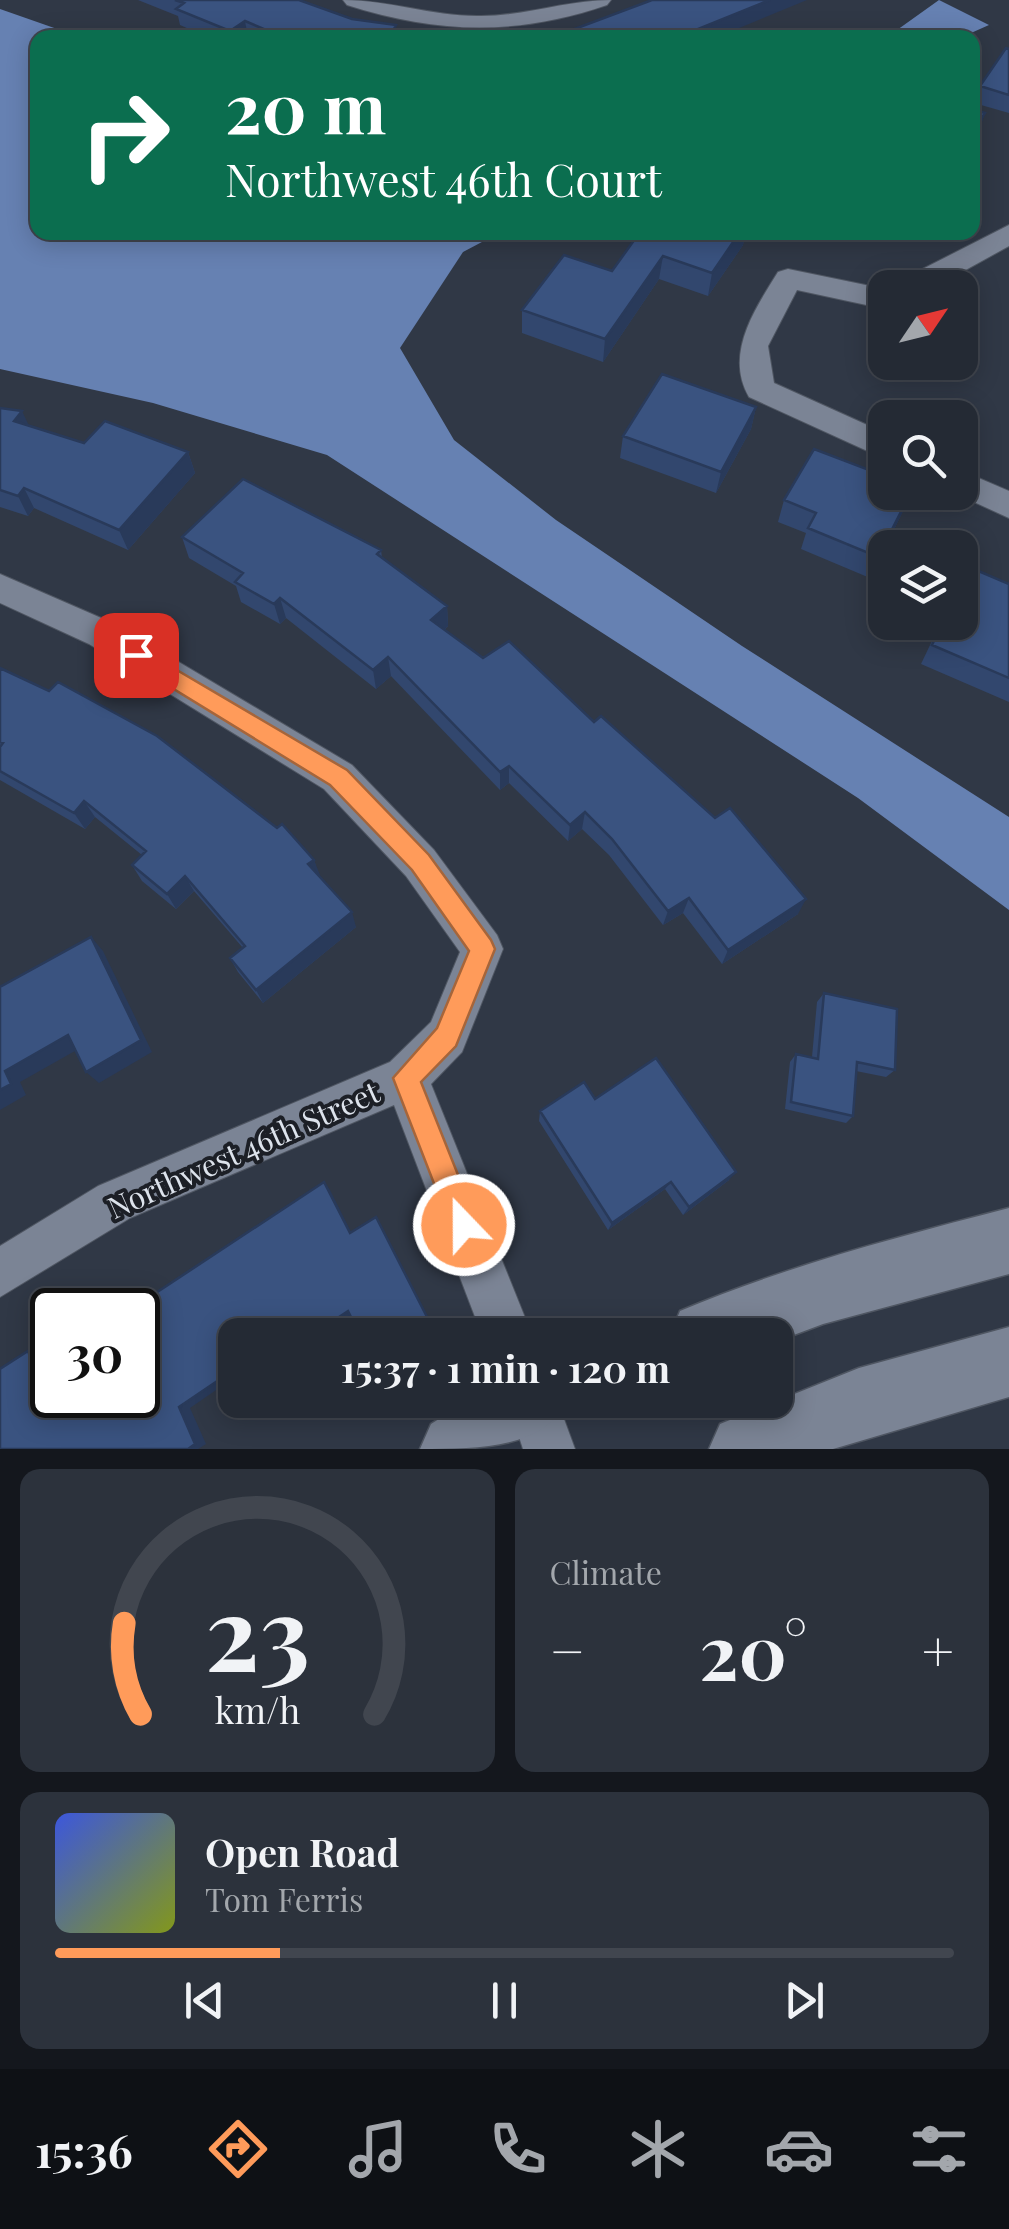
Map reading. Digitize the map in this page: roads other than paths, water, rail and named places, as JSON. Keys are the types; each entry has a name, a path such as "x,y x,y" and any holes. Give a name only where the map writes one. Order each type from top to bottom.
{"street":[{"path":"355,0 389,12 482,27 564,13 599,0"},
{"path":"942,270 1009,234"},
{"path":"868,295 788,278 753,346 760,389 868,439"},
{"path":"978,490 1009,505"},
{"path":"0,588 102,634 338,777 420,862 482,949 446,1037 406,1078"},
{"name":"Northwest 46th Street","path":"0,1273 114,1202 406,1078 500,1318"},
{"path":"749,1318 823,1290 1009,1241"},
{"path":"745,1449 859,1403 1009,1362"},
{"path":"456,1449 505,1418"},
{"path":"539,1418 549,1449"}],"water":[{"path":"939,0 989,25 978,30 897,30"},
{"path":"0,9 60,30 30,30 30,240 486,240 463,252 400,348 454,440 556,520 742,646 1009,817 1009,910 858,798 327,455 153,403 0,369"}]}
